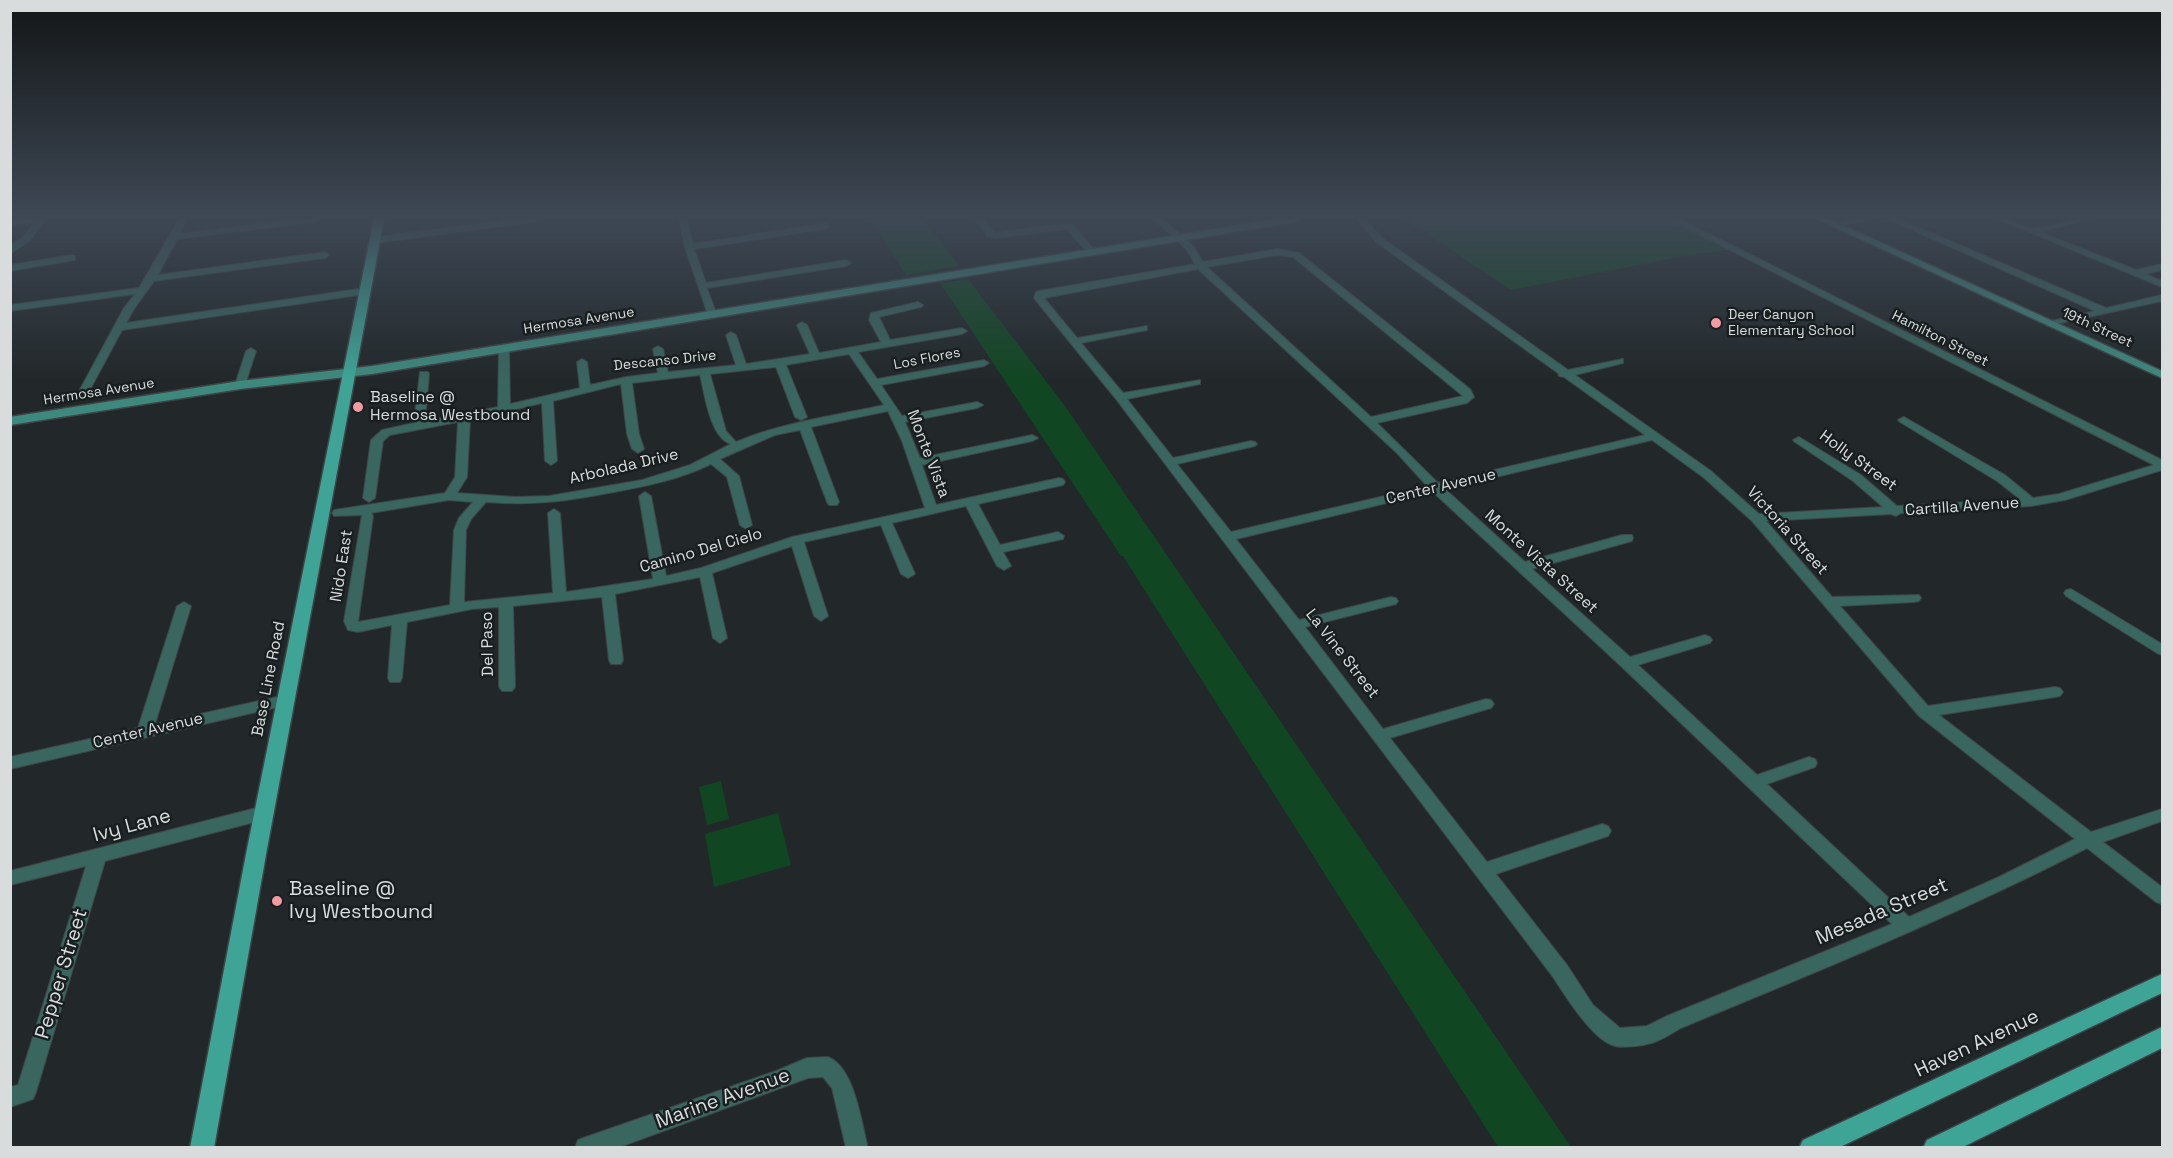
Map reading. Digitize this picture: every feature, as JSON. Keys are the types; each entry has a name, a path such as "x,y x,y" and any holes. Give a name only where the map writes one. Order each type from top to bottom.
{"main road":[{"name":"Base Line Road","path":"202,1148 369,273"},
{"name":"Haven Avenue","path":"1811,1148 2163,983"},
{"path":"1935,1148 2163,1037"}],"street":[{"path":"82,394 129,308 154,273"},
{"path":"151,279 194,273"},
{"path":"698,273 711,313"},
{"path":"702,286 783,273"},
{"name":"Hermosa Avenue","path":"10,421 240,385 504,352 711,313 961,273"},
{"name":"La Vine Street","path":"1160,273 1039,294 1039,298 1120,397 1381,735 1560,970 1586,1011 1616,1037"},
{"name":"Monte Vista Street","path":"1209,273 1907,926"},
{"path":"1318,273 1466,392 1469,397 1463,401 1369,422"},
{"name":"Victoria Street","path":"1424,273 1563,374 1707,474 1756,518 1924,712 2163,897"},
{"name":"Hamilton Street","path":"1781,273 2163,465"},
{"name":"19th Street","path":"1940,273 2163,375"},
{"path":"2016,273 2106,312"},
{"path":"2136,273 2163,284"},
{"path":"10,308 144,290"},
{"path":"120,327 365,291"},
{"path":"2051,324 2163,298"},
{"path":"887,344 874,320 874,315 918,305"},
{"path":"802,324 816,357"},
{"path":"1075,341 1143,328"},
{"name":"Descanso Drive","path":"369,498 377,440 387,432 464,418 626,380 663,374 780,363 962,331"},
{"path":"731,335 742,368"},
{"path":"658,350 663,374"},
{"name":"Monte Vista","path":"852,350 899,420 909,442 921,485 932,510"},
{"path":"240,385 251,351"},
{"path":"504,352 504,409"},
{"path":"582,362 585,388"},
{"path":"1563,374 1619,362"},
{"path":"780,363 833,502"},
{"name":"Los Flores","path":"875,384 984,363"},
{"path":"704,371 721,432 731,441"},
{"path":"419,426 424,374"},
{"path":"626,380 638,449"},
{"path":"1120,397 1196,382"},
{"path":"547,398 551,461"},
{"path":"899,420 977,405"},
{"name":"Arbolada Drive","path":"338,513 350,513 449,496 515,501 560,499 662,478 712,459 762,435 802,421 892,407"},
{"path":"322,516 352,507 408,497 435,494 449,496 461,477 464,418"},
{"path":"1904,420 2001,478 2031,502"},
{"name":"Center Avenue","path":"1228,537 1654,436"},
{"path":"915,462 1032,438"},
{"name":"Holly Street","path":"1798,440 1857,478 1896,512"},
{"path":"1169,462 1251,444"},
{"path":"712,459 733,476 746,525"},
{"name":"Cartilla Avenue","path":"1756,518 1896,512 2031,502 2061,497 2163,465"},
{"name":"Camino Del Cielo","path":"351,621 353,627 358,627 457,607 608,592 660,582 705,571 797,540 1059,482"},
{"path":"645,496 660,582"},
{"path":"457,607 459,530 465,518 482,499"},
{"path":"970,501 1004,566"},
{"path":"554,513 560,597"},
{"name":"Nido East","path":"351,621 367,516"},
{"path":"885,520 908,574"},
{"path":"996,550 1058,536"},
{"path":"1523,567 1627,538"},
{"path":"797,540 821,616"},
{"path":"705,571 720,638"},
{"path":"608,592 616,660"},
{"path":"2071,593 2163,651"},
{"path":"1830,602 1914,598"},
{"name":"Del Paso","path":"506,601 507,687"},
{"path":"1296,625 1391,601"},
{"path":"145,732 184,606"},
{"path":"395,678 400,619"},
{"path":"1627,663 1705,640"},
{"path":"1924,712 2055,692"},
{"name":"Center Avenue","path":"10,763 286,700"},
{"path":"1381,735 1486,704"},
{"path":"1755,782 1809,763"},
{"name":"Ivy Lane","path":"10,878 264,813"},
{"name":"Mesada Street","path":"1616,1037 1649,1035 1674,1022 1907,926 2005,882 2088,840 2163,815"},
{"path":"1484,871 1602,831"},
{"name":"Pepper Street","path":"18,1095 98,856"},
{"name":"Marine Avenue","path":"585,1148 807,1068 828,1067 841,1084 857,1148"}],"green space":[{"path":"1486,273 1597,273 1511,290"},
{"path":"968,279 1065,406 1571,1147 1498,1147 1123,556 940,283"},
{"path":"721,781 729,819 707,825 699,787"},
{"path":"778,813 791,865 714,887 705,834"}],"place":[{"name":"Deer Canyon Elementary School","path":"1716,323"},
{"name":"Baseline @ Hermosa Westbound","path":"358,407"},
{"name":"Baseline @ Ivy Westbound","path":"277,901"}]}
